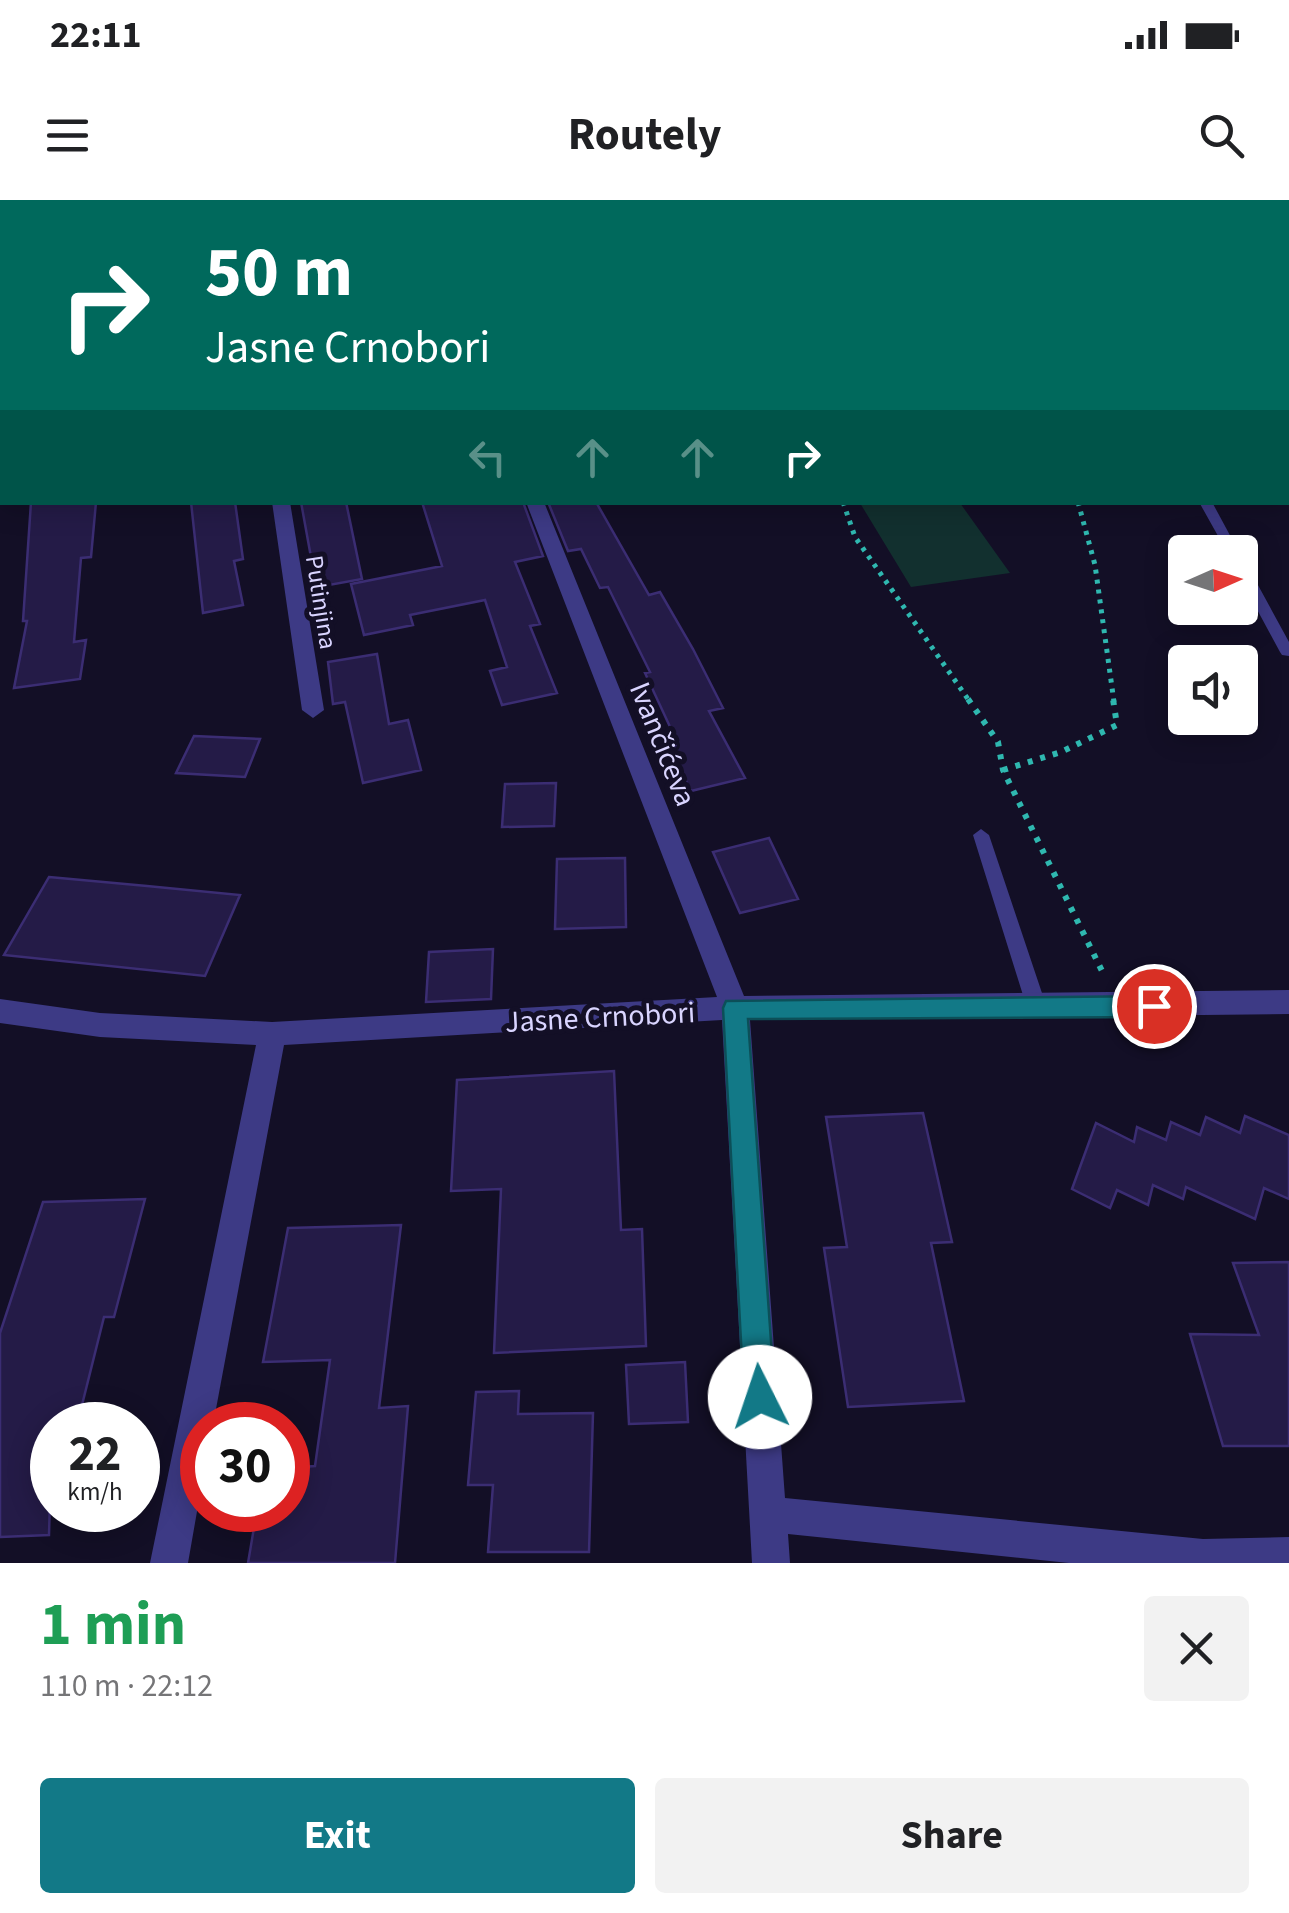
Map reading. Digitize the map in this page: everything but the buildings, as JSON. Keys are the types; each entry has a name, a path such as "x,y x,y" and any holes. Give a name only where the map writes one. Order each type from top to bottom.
{"street":[{"name":"Putinjina","path":"282,505 313,710"},
{"name":"Ivančićeva","path":"536,505 735,1008 771,1563"},
{"name":"Jasne Crnobori","path":"0,1011 100,1024 272,1034 735,1008 1037,1008 1289,1002"},
{"path":"168,1563 272,1034"},
{"path":"767,1514 1204,1560 1289,1556"}],"lane":[{"path":"1208,505 1224,535"},
{"path":"1258,598 1287,652"},
{"path":"981,835 1037,1008"}],"path":[{"path":"844,505 855,537 998,742 1003,770 1120,1007"},
{"path":"1003,770 1061,752 1118,724 1095,564 1079,505"}],"green space":[{"path":"861,505 961,505 1010,573 911,587"}],"route":[{"path":"760,1397 735,1008 1154,1006"}]}
